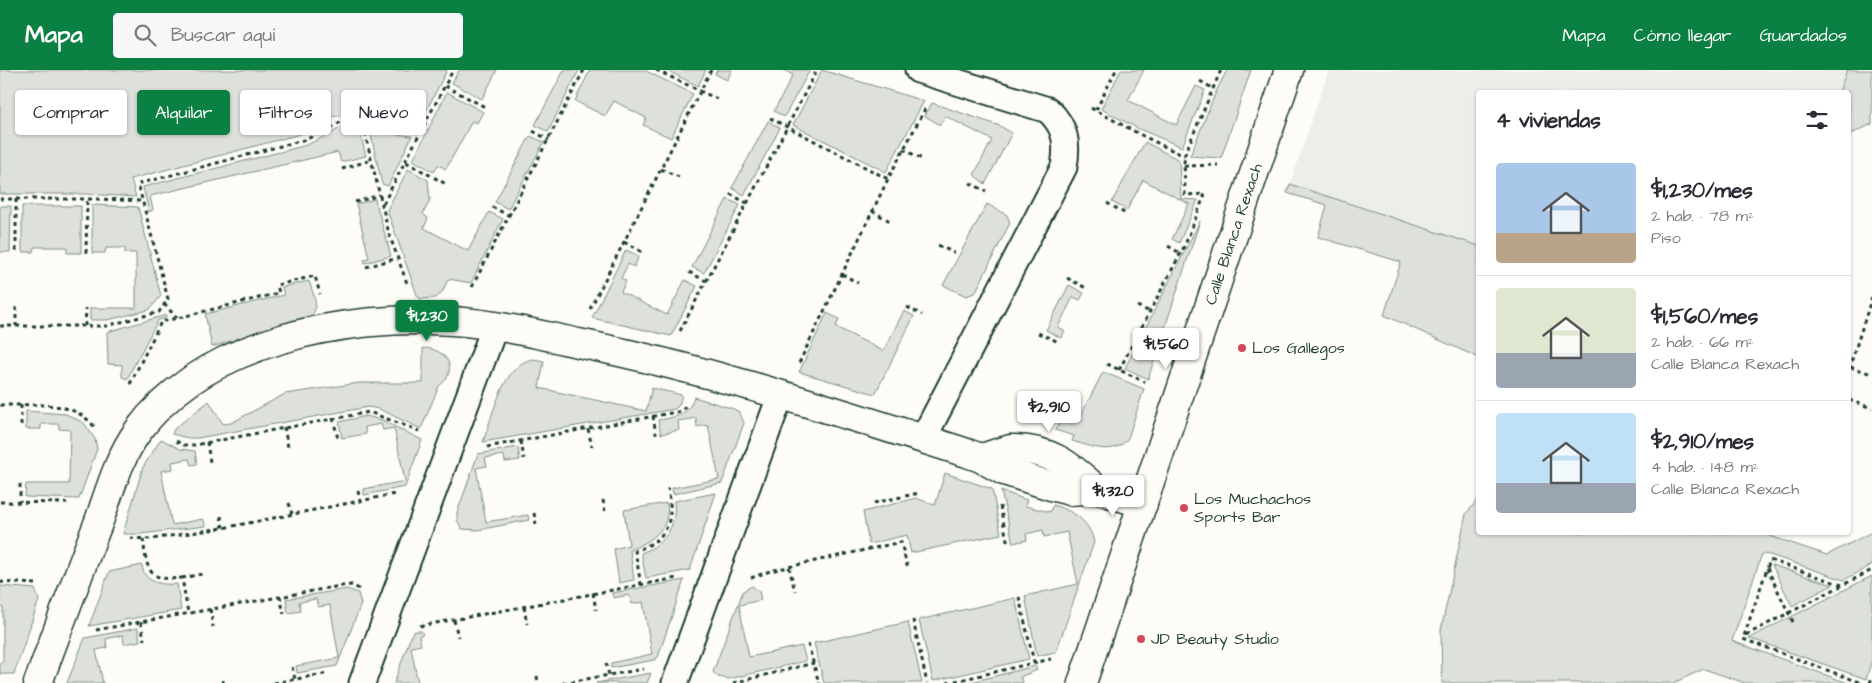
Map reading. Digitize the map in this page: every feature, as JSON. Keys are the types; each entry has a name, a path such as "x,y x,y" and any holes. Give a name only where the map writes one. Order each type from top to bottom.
{"street":[{"name":"Calle Blanca Rexach","path":"1082,683 1289,70"},
{"path":"38,683 126,451 138,432 154,412 207,370 229,359 303,333 366,324 424,320 454,321 495,326 660,360 781,394 981,458 1009,449 1042,454 1069,464 1096,489 1143,504"}],"lane":[{"path":"918,70 1048,110 1059,120 1065,131 1067,149 1064,166 923,439"},
{"path":"362,683 495,326"},
{"path":"675,683 781,394"}],"path":[{"path":"426,123 453,70"},
{"path":"468,294 584,70"},
{"path":"656,70 717,99"},
{"path":"586,316 711,70"},
{"path":"677,337 816,70"},
{"path":"1096,110 1116,70"},
{"path":"1119,370 1148,311 1180,253 1206,194 1184,195 1184,156 1221,70"},
{"path":"1200,81 1212,88"},
{"path":"445,86 486,108"},
{"path":"798,365 872,211 926,106"},
{"path":"1088,106 1184,156"},
{"path":"770,118 888,179"},
{"path":"0,326 106,326 159,312 168,299 138,184 307,139 341,122"},
{"path":"533,131 549,140"},
{"path":"366,135 389,234 410,292"},
{"path":"383,204 420,135"},
{"path":"904,149 922,159"},
{"path":"342,169 372,160"},
{"path":"406,162 446,184"},
{"path":"1184,166 1219,165 1226,168"},
{"path":"661,169 679,178"},
{"path":"970,183 986,190"},
{"path":"730,194 747,204"},
{"path":"355,202 380,195"},
{"path":"0,199 87,199 142,202"},
{"path":"16,199 16,252"},
{"path":"86,253 87,199"},
{"path":"1106,203 1126,214"},
{"path":"492,207 510,216"},
{"path":"872,211 890,221"},
{"path":"624,242 642,252"},
{"path":"938,245 954,253"},
{"path":"1168,246 1180,253"},
{"path":"366,267 398,258"},
{"path":"689,272 706,281"},
{"path":"842,274 858,282"},
{"path":"126,393 161,322 279,293 277,285 315,276 320,298"},
{"path":"1067,278 1086,288"},
{"path":"1851,362 1872,297"},
{"path":"164,304 177,318"},
{"path":"907,306 922,315"},
{"path":"1137,306 1148,311"},
{"path":"16,307 16,326"},
{"path":"85,326 86,308"},
{"path":"1038,333 1059,342"},
{"path":"1107,364 1151,385"},
{"path":"1851,369 1872,374"},
{"path":"484,448 682,411 689,397"},
{"path":"1851,401 1872,408"},
{"path":"0,405 69,408 86,417 98,432"},
{"path":"21,405 21,429"},
{"path":"168,437 184,445 373,412 420,432"},
{"path":"653,416 656,434"},
{"path":"334,418 338,439"},
{"path":"284,427 288,447"},
{"path":"588,429 592,447"},
{"path":"521,441 524,459"},
{"path":"207,442 210,462"},
{"path":"20,484 20,502"},
{"path":"641,584 635,551 654,542 667,527 672,510 668,488"},
{"path":"358,490 360,500"},
{"path":"124,538 144,539 223,528 402,493"},
{"path":"874,503 918,493"},
{"path":"603,500 605,511"},
{"path":"998,501 1008,545"},
{"path":"0,502 75,504"},
{"path":"289,503 292,514"},
{"path":"534,513 536,524"},
{"path":"221,516 223,528"},
{"path":"144,539 147,567 153,575 170,580 202,574"},
{"path":"746,582 758,575 902,542 907,566"},
{"path":"1842,585 1770,560 1743,640 1862,683"},
{"path":"790,567 795,591"},
{"path":"1767,567 1793,622"},
{"path":"1745,635 1872,570"},
{"path":"418,626 683,576"},
{"path":"182,578 188,613"},
{"path":"89,632 347,585 356,587 364,594"},
{"path":"593,594 596,610"},
{"path":"280,596 284,614"},
{"path":"1019,597 1034,662"},
{"path":"524,606 527,624"},
{"path":"210,609 213,627"},
{"path":"454,620 458,637"},
{"path":"913,620 927,683"},
{"path":"141,622 144,640"},
{"path":"808,644 819,683"},
{"path":"947,683 1054,658"},
{"path":"606,664 609,675"},
{"path":"733,683 814,664"},
{"path":"292,667 295,679"},
{"path":"563,683 651,668"},
{"path":"274,683 334,672"},
{"path":"537,676 538,683"},
{"path":"1870,683 1872,677"}],"shaded area":[{"path":"0,70 447,70 426,111 426,90 341,90 341,116 331,117 331,90 240,90 240,135 297,135 131,179 136,197 86,194 0,194"},
{"path":"459,70 497,70 482,99 452,83"},
{"path":"564,70 579,70 548,132 535,125"},
{"path":"590,70 644,70 693,94 671,138 643,125 646,118 614,101 605,116 575,101"},
{"path":"666,70 706,70 698,86"},
{"path":"717,70 732,70 727,80 715,74"},
{"path":"783,70 810,70 784,117 774,111 793,75"},
{"path":"822,70 924,101 886,172 793,125"},
{"path":"1121,70 1144,70 1128,100 1176,125 1196,86 1205,90 1182,147 1139,129 1101,109"},
{"path":"1227,70 1251,70 1221,158 1190,156 1215,94"},
{"path":"1329,70 1847,70 1840,90 1476,90 1476,246 1290,184"},
{"path":"1847,70 1872,70 1872,124 1851,134 1851,90 1840,90"},
{"path":"447,92 483,112 477,123 472,121 446,169 438,165 434,172 413,160"},
{"path":"932,103 1000,126 1012,133 985,184 974,175 992,140 945,116 940,125 925,116"},
{"path":"768,121 780,128 744,195 732,188"},
{"path":"341,128 341,135 361,135 366,156 341,162 338,152 150,196 153,210 149,212 143,187 307,145 327,135 331,135 331,133"},
{"path":"371,135 412,136 388,186 382,184"},
{"path":"530,136 544,142 508,209 495,202"},
{"path":"1145,142 1179,160 1181,199 1198,200 1179,243 1172,239 1189,204 1143,180 1127,210 1112,202"},
{"path":"408,169 428,180 430,200 423,214 428,218 424,228 468,251 489,212 503,219 471,283 448,279 443,291 436,298 420,299 417,295 387,210"},
{"path":"1290,184 1476,245 1476,357 1384,315 1401,262 1318,237 1327,205 1287,193"},
{"path":"375,199 391,256 365,263 364,259 369,258 356,204"},
{"path":"727,199 740,205 704,273 692,267"},
{"path":"987,204 1007,215 1010,223 975,293 966,296 943,285"},
{"path":"92,205 138,207 161,296 149,310 107,320 90,320 90,308 136,308 136,253 125,253 125,248 106,248 105,253 92,253"},
{"path":"0,206 11,206 10,252 0,252"},
{"path":"22,206 81,206 81,253 67,253 67,247 34,247 33,252 22,252"},
{"path":"1200,221 1148,379 1125,368"},
{"path":"626,250 639,256 634,267 628,264 621,278 626,281 621,292 667,315 685,280 697,286 671,336 592,318"},
{"path":"309,281 315,303 312,315 212,347 205,314 284,295 282,287"},
{"path":"1069,285 1084,293 1080,300 1073,297 1058,327 1065,331 1061,338 1046,330"},
{"path":"904,311 914,316 875,394 799,372 827,313 839,319 836,327 883,351"},
{"path":"166,315 166,318 158,320 127,379 122,377 122,365 108,364 107,332"},
{"path":"423,348 439,352 444,356 448,361 449,374 439,386 421,429 379,409 368,407 198,438 188,438 172,434 174,429 209,401 223,424 231,423 285,394 359,383 423,383"},
{"path":"533,359 544,361 539,388 646,411 652,388 682,395 679,405 675,409 483,442 506,381 514,370 523,363"},
{"path":"1103,372 1144,389 1128,438 1123,444 1109,449 1072,441 1074,436 1055,430 1069,409 1081,415"},
{"path":"694,397 734,409 739,412 744,423 722,483 673,494 672,488 719,479 708,425 697,427 696,418 678,421 679,430 661,434 658,420 685,412"},
{"path":"26,411 66,414 84,423 95,439 97,449 79,499 25,497 26,484 69,484 70,430 59,429 59,424 41,424 41,429 26,429"},
{"path":"366,416 382,420 422,440 405,487 364,495 364,489 405,481 394,428 383,430 381,424 365,427 366,434 342,438 339,422"},
{"path":"161,439 180,449 195,451 197,464 191,465 189,459 172,462 173,469 161,471 172,525 203,519 206,526 141,534 123,534 143,467"},
{"path":"518,447 520,460 505,462 504,455 485,458 487,466 476,468 486,522 528,515 529,520 478,530 462,529 457,520 457,513 478,454"},
{"path":"945,473 992,489 1001,534 911,553 907,535 869,544 863,512 916,498 935,505"},
{"path":"1001,491 1027,500 1025,506 1050,512 1053,505 1067,510 1084,522 1092,534 1094,542 1056,652 1037,656 1025,596 1078,584 1067,532 1044,537 1043,530 1026,534 1027,540 1013,543"},
{"path":"716,493 690,570 646,578 641,553 657,545 668,533 673,519 674,501"},
{"path":"1476,502 1476,535 1767,535 1827,555 1872,532 1872,565 1844,580 1762,554 1732,641 1848,683 1745,683 1704,669 1673,683 1442,683 1441,630 1466,514"},
{"path":"667,503 666,520 663,527 645,543 630,550 634,580 619,583 614,549 629,545 624,510"},
{"path":"142,565 146,576 154,582 177,584 181,610 89,626 109,572"},
{"path":"1772,565 1833,585 1792,606"},
{"path":"1872,576 1872,660 1866,679 1749,638"},
{"path":"684,580 658,657 654,660 611,668 611,663 652,654 643,602 632,604 629,595 613,598 612,593"},
{"path":"0,586 35,589 39,600 14,674 0,674 0,662 3,662 3,608 0,607"},
{"path":"752,586 759,591 761,600 739,605 749,657 802,646 806,661 729,679 718,677 713,672 743,591"},
{"path":"347,589 358,593 361,604 337,666 297,673 296,666 339,658 330,605 318,607 316,599 299,602 301,611 288,613 286,599"},
{"path":"1015,598 1029,659 933,681 919,620"},
{"path":"908,622 922,683 824,683 814,643"},
{"path":"138,628 140,641 124,644 123,635 106,639 107,648 96,650 103,683 67,683 85,638"},
{"path":"421,631 423,634 419,636 421,645 411,647 418,683 394,683 412,633"},
{"path":"1035,666 1037,670 1020,677 1023,683 967,683"},
{"path":"651,673 647,683 596,683"}],"place":[{"name":"Los Gallegos","path":"1242,348"},
{"name":"Los Muchachos Sports Bar","path":"1184,508"},
{"name":"JD Beauty Studio","path":"1141,639"}]}
